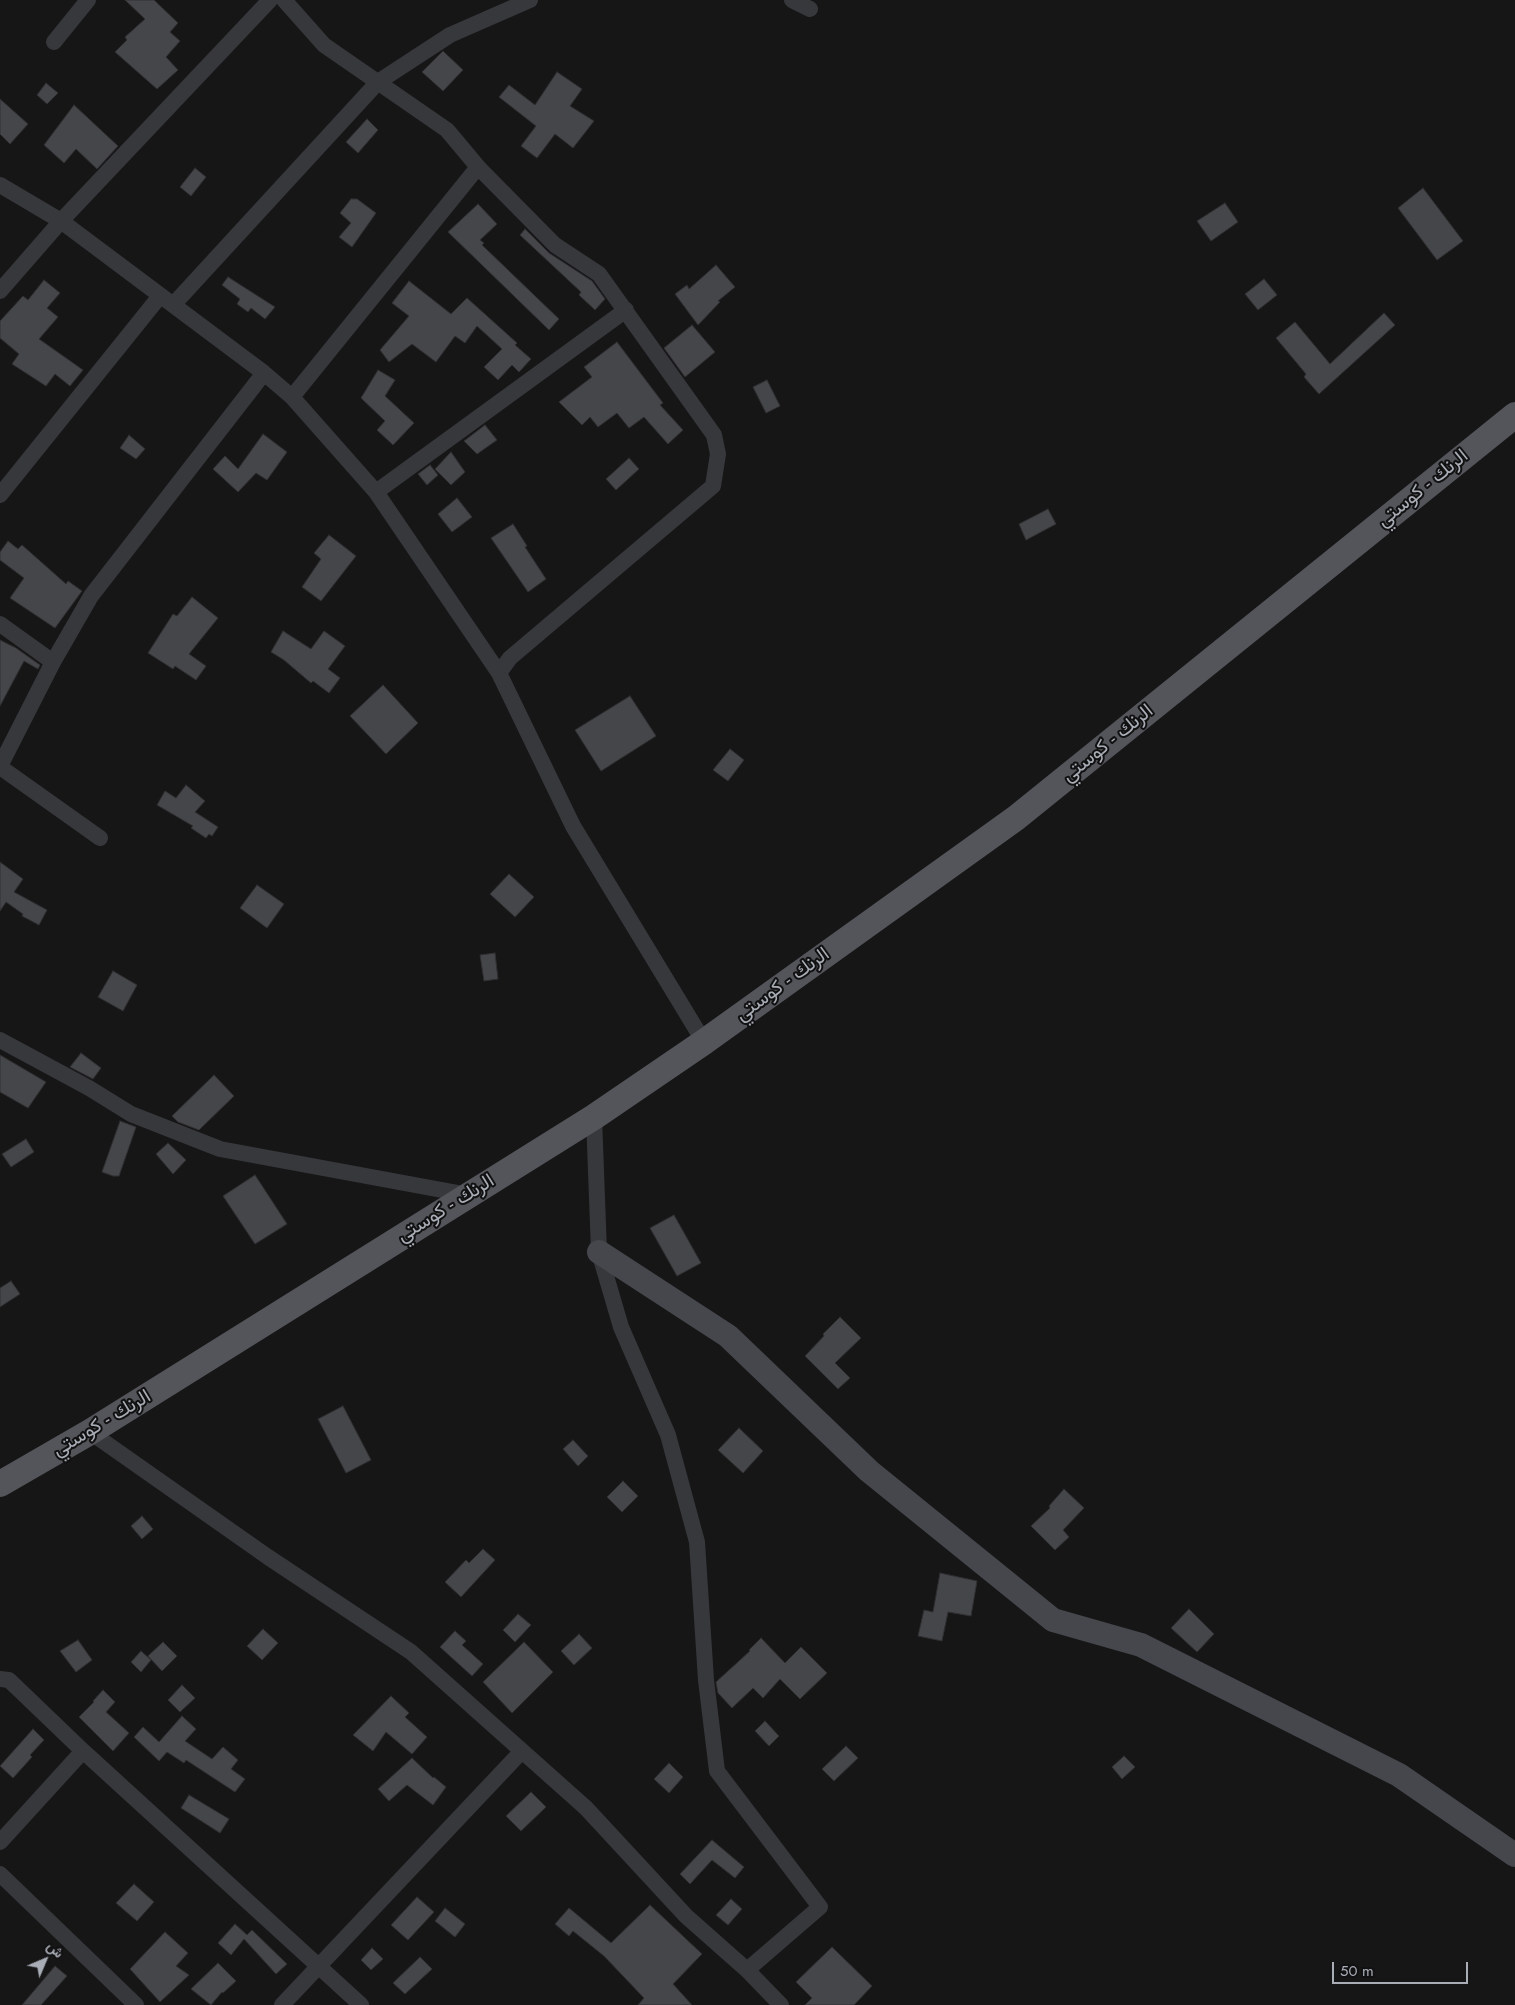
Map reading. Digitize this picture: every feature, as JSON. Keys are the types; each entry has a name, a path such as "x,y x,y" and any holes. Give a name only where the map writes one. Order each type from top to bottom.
{"main road":[{"name":"الرنك - كوستي","path":"0,1484 90,1432 594,1117 704,1042 1016,818 1515,415"}],"street":[{"path":"54,42 88,0"},
{"path":"0,291 61,221 270,0"},
{"path":"284,0 324,45 447,130 478,167 556,245 599,274 714,435 718,454 713,486 510,658 499,673"},
{"path":"0,495 167,300 378,82 450,35 530,0"},
{"path":"792,0 810,9"},
{"path":"292,397 478,167"},
{"path":"0,185 61,221 264,373 292,397 376,492 499,673 573,826 704,1042"},
{"path":"376,492 626,310"},
{"path":"100,838 0,766 53,662 91,596 264,373"},
{"path":"0,624 53,662"},
{"path":"0,1040 89,1088 131,1114 220,1149 469,1194"},
{"path":"594,1117 599,1252 621,1327 668,1435 697,1542 706,1680 717,1770 820,1907 747,1970"},
{"path":"599,1252 728,1336 869,1471 1053,1620 1141,1645 1399,1775 1515,1855"},
{"path":"90,1432 268,1556 411,1652 586,1808 686,1916 747,1970 781,2005"},
{"path":"0,1679 10,1680 83,1751 361,2005"},
{"path":"0,1842 83,1751"},
{"path":"282,2005 522,1751"},
{"path":"0,1874 136,2005"}],"building":[{"path":"125,0 154,0 178,23 170,32 180,41 166,57 178,70 157,89 115,52 127,40 125,37 145,19"},
{"path":"443,51 463,70 443,91 422,72"},
{"path":"557,72 582,89 570,106 594,121 573,148 555,134 537,158 521,146 536,126 499,97 509,85 535,105"},
{"path":"46,83 58,93 47,104 37,95"},
{"path":"0,99 28,124 10,144 0,134"},
{"path":"74,105 118,146 97,169 76,149 64,163 44,145"},
{"path":"367,119 378,130 358,153 346,142"},
{"path":"195,168 206,177 191,196 180,187"},
{"path":"1423,188 1463,241 1437,260 1398,208"},
{"path":"351,199 357,199 376,213 352,247 339,237 351,223 340,213"},
{"path":"1225,203 1238,222 1211,241 1197,221"},
{"path":"478,204 497,224 480,240 484,243 482,245 559,319 549,330 448,232"},
{"path":"525,229 549,253 592,281 605,299 595,310 579,295 581,292 520,235"},
{"path":"716,265 735,287 718,301 720,302 698,325 675,294 687,285 689,289"},
{"path":"228,277 275,307 265,319 251,308 248,312 237,304 240,299 222,285"},
{"path":"1264,279 1277,295 1258,310 1245,294"},
{"path":"44,280 60,293 47,308 58,317 39,339 83,370 70,386 55,374 46,386 12,364 19,354 0,338 0,321 23,296 28,300"},
{"path":"409,281 451,314 467,298 517,343 515,345 531,359 519,372 512,365 498,380 484,367 502,349 477,326 465,343 455,336 436,362 412,344 389,362 380,350 409,316 392,303"},
{"path":"1384,313 1395,325 1319,394 1304,377 1306,374 1276,338 1295,322 1330,364"},
{"path":"692,325 715,352 685,377 664,348"},
{"path":"617,342 663,403 660,405 683,430 668,444 644,417 629,428 617,413 598,427 590,417 582,425 559,402 592,377 584,367"},
{"path":"378,370 395,380 385,396 414,423 393,445 377,430 385,421 361,398"},
{"path":"767,380 780,406 766,413 753,387"},
{"path":"485,425 497,440 477,454 464,441"},
{"path":"263,434 287,452 267,480 256,473 238,492 213,469 225,456 238,469"},
{"path":"129,435 145,449 136,459 120,448"},
{"path":"451,452 465,472 451,485 435,469"},
{"path":"629,458 639,469 616,490 606,479"},
{"path":"430,465 438,475 427,485 418,474"},
{"path":"457,498 472,517 452,532 438,514"},
{"path":"1048,509 1056,524 1026,540 1019,524"},
{"path":"513,524 527,546 525,547 546,579 528,592 491,538"},
{"path":"329,535 356,556 321,601 302,587 321,559 314,553"},
{"path":"8,541 18,549 22,545 66,584 68,581 82,591 55,628 10,598 24,578 0,560 0,552"},
{"path":"192,597 218,618 189,654 206,666 196,680 175,666 173,669 148,653 173,614 177,616"},
{"path":"283,631 311,649 324,631 345,646 328,669 340,678 329,693 313,681 311,683 284,660 271,652"},
{"path":"0,640 16,648 40,665 38,669 24,661 0,706"},
{"path":"383,685 418,723 386,754 350,716"},
{"path":"630,696 656,736 601,771 575,730"},
{"path":"730,749 744,760 728,781 713,770"},
{"path":"186,785 205,801 195,812 218,827 212,836 209,834 206,838 191,828 193,826 157,805 165,791 176,798"},
{"path":"0,862 23,879 14,892 47,910 39,925 22,916 23,914 6,902 0,911"},
{"path":"509,874 534,897 515,917 490,894"},
{"path":"257,885 284,904 267,928 240,908"},
{"path":"495,953 498,979 484,981 480,955"},
{"path":"113,971 137,985 123,1011 98,997"},
{"path":"81,1053 101,1068 93,1079 70,1067"},
{"path":"0,1055 46,1082 28,1108 0,1092"},
{"path":"214,1075 234,1096 199,1130 178,1122 172,1116"},
{"path":"120,1121 136,1127 119,1176 113,1176 102,1172"},
{"path":"26,1139 34,1152 11,1167 2,1154"},
{"path":"168,1143 186,1160 173,1174 156,1154"},
{"path":"255,1175 287,1224 255,1244 223,1196"},
{"path":"674,1215 701,1263 677,1276 650,1228"},
{"path":"11,1281 20,1294 0,1307 0,1288"},
{"path":"840,1317 861,1338 835,1363 850,1378 838,1389 805,1356"},
{"path":"343,1406 371,1460 346,1473 318,1419"},
{"path":"739,1428 763,1451 743,1473 718,1450"},
{"path":"573,1440 588,1456 578,1466 563,1449"},
{"path":"623,1481 638,1496 622,1512 607,1497"},
{"path":"1064,1489 1084,1508 1063,1530 1069,1537 1055,1550 1031,1526 1050,1508 1049,1506"},
{"path":"142,1516 153,1529 142,1539 131,1526"},
{"path":"483,1549 495,1560 461,1597 445,1582 466,1560 469,1563"},
{"path":"940,1573 977,1581 971,1616 948,1612 942,1641 918,1636 924,1610 933,1612"},
{"path":"1189,1609 1214,1634 1197,1652 1171,1628"},
{"path":"518,1614 531,1625 515,1642 503,1630"},
{"path":"263,1629 278,1643 262,1660 247,1646"},
{"path":"455,1631 466,1641 462,1645 483,1664 472,1676 440,1647"},
{"path":"579,1634 592,1648 574,1665 561,1651"},
{"path":"761,1638 785,1663 801,1647 827,1673 800,1699 780,1679 763,1698 753,1688 732,1708 718,1693 716,1682 750,1651"},
{"path":"78,1640 92,1660 76,1672 60,1651"},
{"path":"163,1642 177,1656 162,1671 148,1656"},
{"path":"524,1642 553,1672 512,1713 483,1682"},
{"path":"141,1651 151,1660 141,1672 131,1662"},
{"path":"182,1685 195,1698 180,1712 168,1700"},
{"path":"103,1690 115,1702 106,1712 129,1733 113,1751 79,1717"},
{"path":"391,1696 409,1713 405,1717 427,1737 412,1754 386,1732 373,1751 353,1735"},
{"path":"182,1716 196,1729 185,1741 212,1759 223,1747 238,1760 231,1769 245,1779 235,1792 186,1760 184,1763 167,1752 159,1761 134,1737 143,1727 159,1742"},
{"path":"765,1721 779,1736 769,1746 755,1731"},
{"path":"33,1729 44,1740 13,1778 0,1766"},
{"path":"846,1746 858,1758 834,1781 822,1769"},
{"path":"1124,1756 1135,1767 1122,1779 1112,1767"},
{"path":"412,1758 433,1778 446,1787 433,1805 407,1785 389,1801 378,1789"},
{"path":"669,1763 683,1777 669,1793 654,1779"},
{"path":"531,1792 546,1807 521,1831 506,1816"},
{"path":"189,1795 229,1819 220,1833 181,1808"},
{"path":"712,1840 744,1867 735,1878 712,1860 690,1884 680,1874"},
{"path":"134,1884 154,1902 137,1921 116,1903"},
{"path":"417,1897 434,1912 408,1940 391,1925"},
{"path":"731,1899 742,1909 728,1925 716,1915"},
{"path":"650,1905 702,1954 673,1984 692,2005 638,2005 644,1998 604,1956 573,1931 569,1936 555,1924 569,1908 611,1943"},
{"path":"445,1908 465,1924 455,1937 435,1921"},
{"path":"235,1924 247,1935 252,1930 287,1964 276,1974 244,1939 231,1955 218,1943"},
{"path":"165,1932 188,1953 176,1966 189,1975 160,2002 130,1969"},
{"path":"832,1947 872,1986 854,2005 805,2005 812,1998 796,1982"},
{"path":"372,1948 383,1959 371,1970 361,1960"},
{"path":"420,1957 432,1969 405,1994 393,1983"},
{"path":"218,1963 236,1981 222,1992 211,2005 191,1989"},
{"path":"55,1966 67,1976 41,2005 22,2005"}]}
